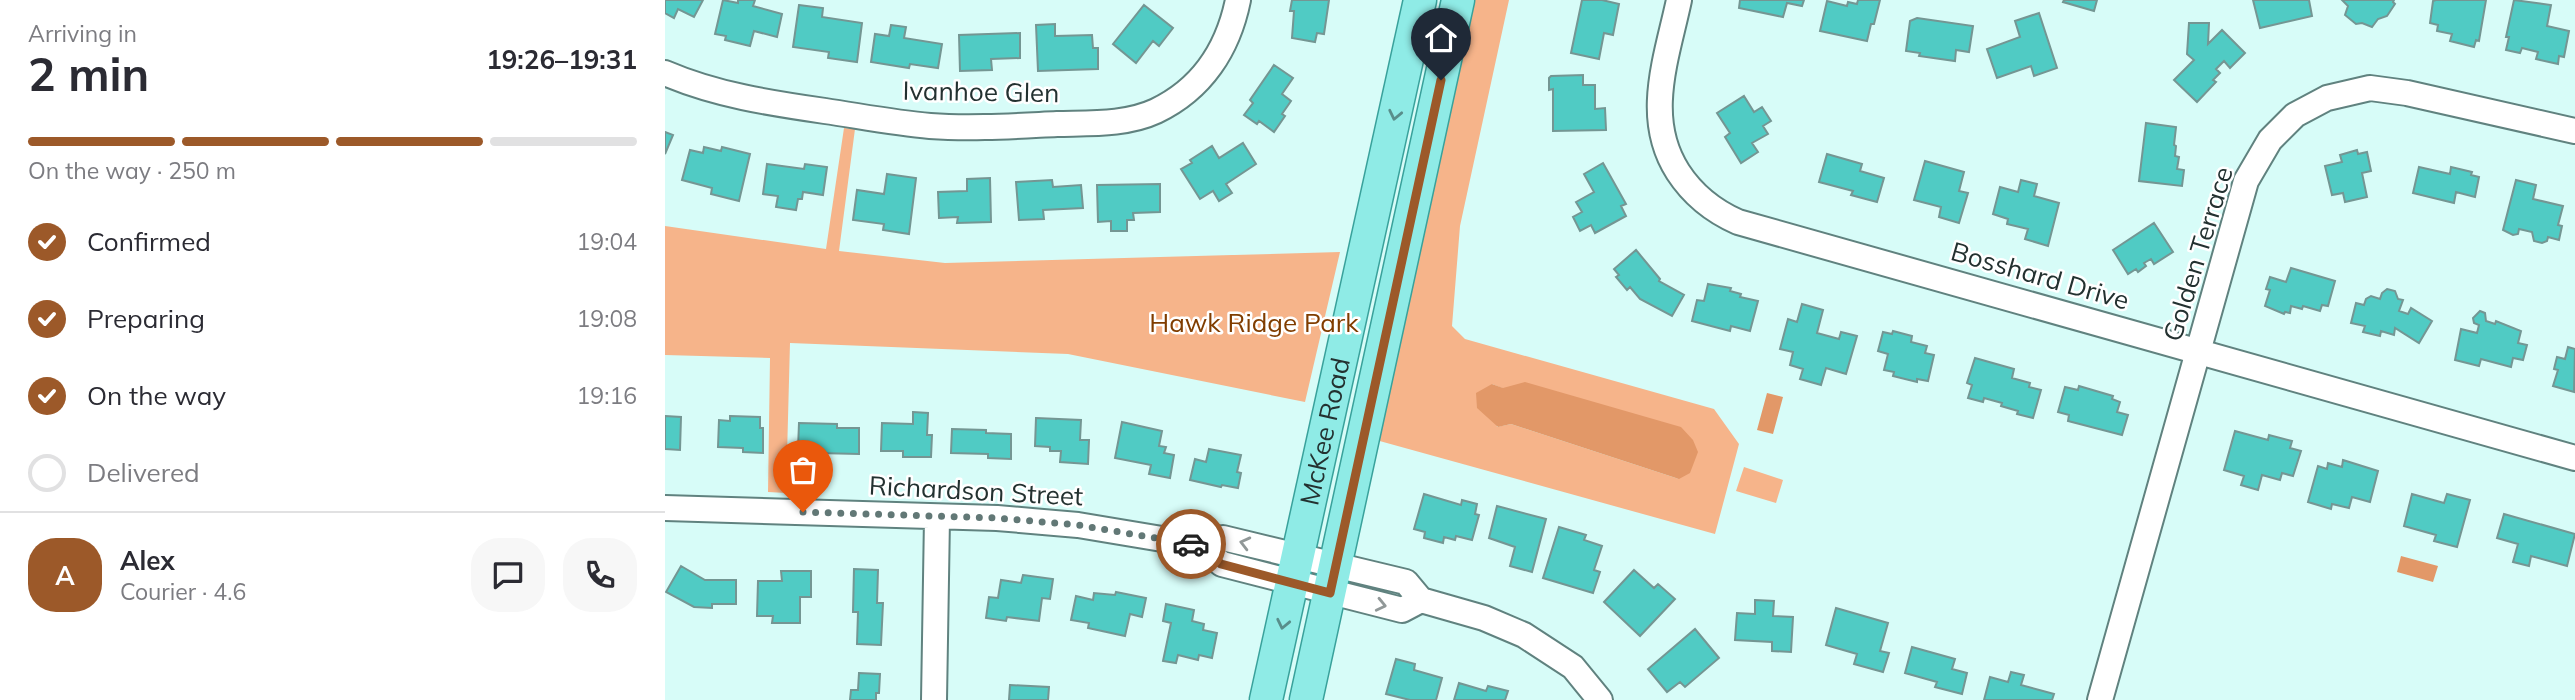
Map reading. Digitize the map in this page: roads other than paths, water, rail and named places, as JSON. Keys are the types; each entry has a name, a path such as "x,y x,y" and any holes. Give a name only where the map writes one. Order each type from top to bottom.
{"main road":[{"name":"McKee Road","path":"1266,700 1420,0"},
{"name":"McKee Road","path":"1306,700 1458,0"}],"street":[{"name":"Ivanhoe Glen","path":"665,73 741,97 927,126 1111,122 1137,118 1155,111 1186,92 1201,79 1224,45 1234,20 1238,0"},
{"name":"Bosshard Drive","path":"1679,0 1660,86 1661,134 1668,157 1686,184 1721,215 1765,230 2575,458"},
{"name":"Golden Terrace","path":"2100,700 2246,181 2270,140 2295,115 2327,98 2370,88 2407,93 2575,131"},
{"name":"Richardson Street","path":"665,508 997,518 1078,525 1198,545 1223,538 1295,569 1333,579 1402,610 1420,600 1484,618 1524,635 1573,667 1600,700"},
{"path":"934,700 937,517"}],"park label":[{"name":"Hawk Ridge Park","path":"1254,323"}]}
